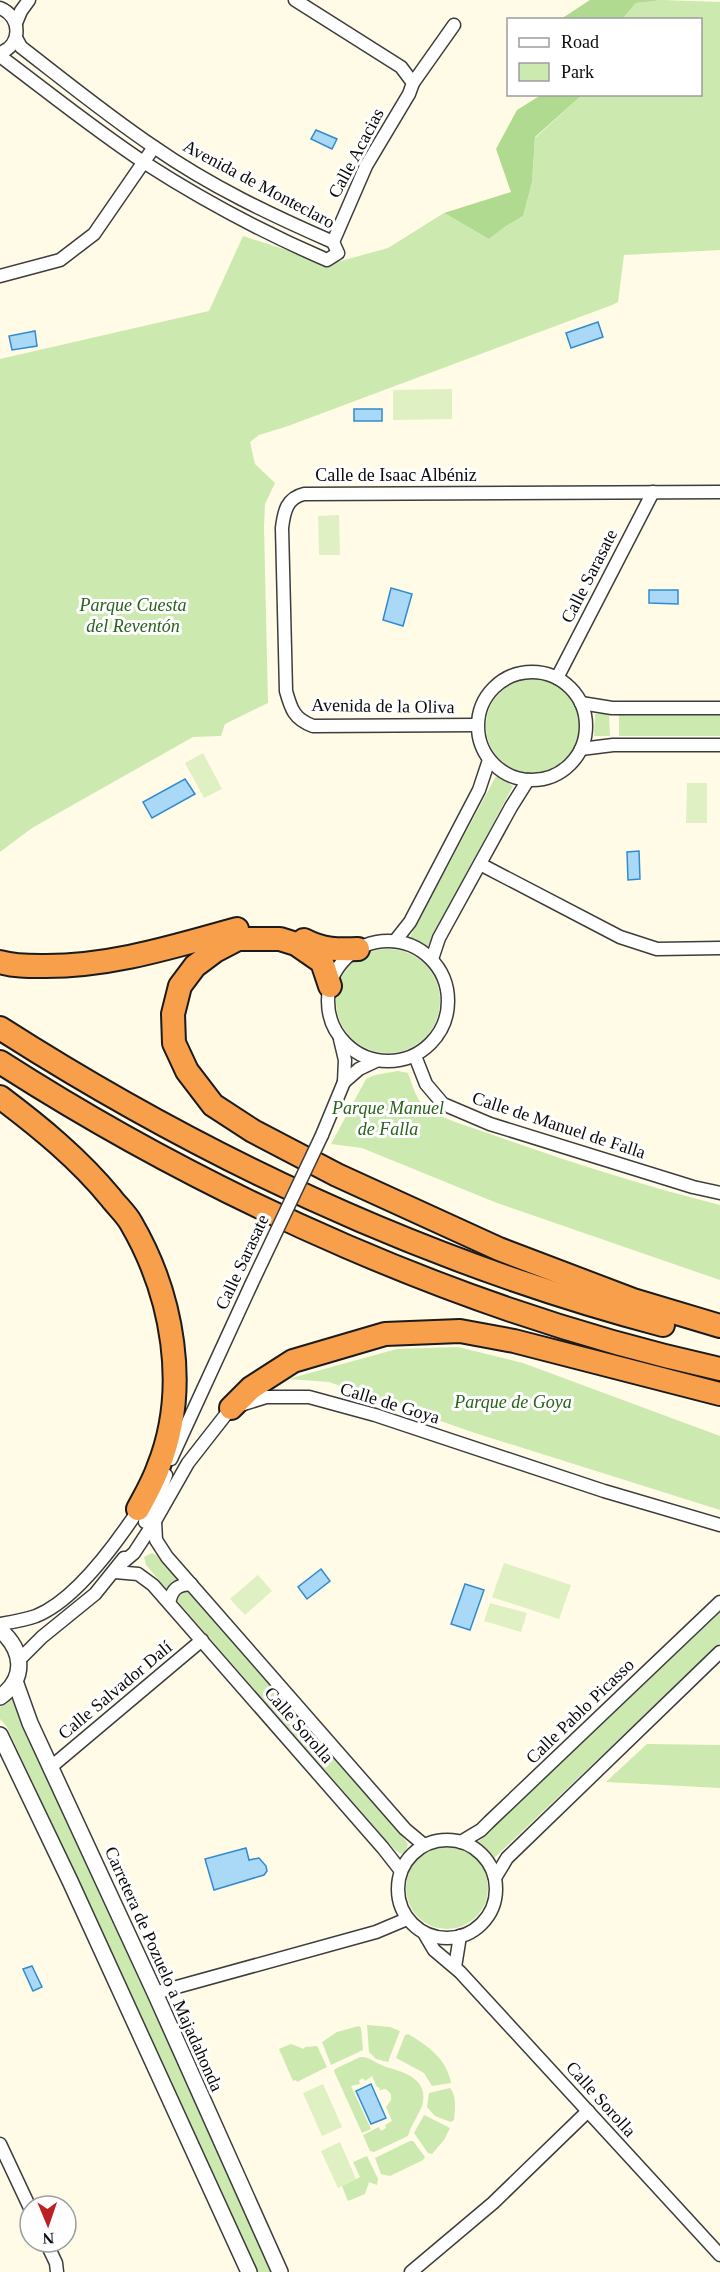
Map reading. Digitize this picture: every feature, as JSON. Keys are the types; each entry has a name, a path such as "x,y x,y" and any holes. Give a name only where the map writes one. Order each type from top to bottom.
{"highway":[{"path":"0,962 11,966 54,966 126,959 238,929 281,931 298,936 317,947 335,950 358,949"},
{"path":"330,986 322,962 296,944 280,939 238,939 214,951 195,966 180,986 173,1014 174,1043 187,1071 213,1104 253,1131 337,1175 499,1250 633,1300 720,1326"},
{"path":"0,1028 55,1063 173,1130 319,1203 417,1245 523,1283 625,1315 720,1339"},
{"path":"0,1062 154,1153 311,1230 406,1270 512,1309 610,1341 717,1370"},
{"path":"0,1097 86,1169 130,1222 159,1282 170,1327 175,1371 169,1430 147,1515"},
{"path":"231,1408 251,1388 292,1361 386,1334 460,1331 514,1341 720,1394"}],"street":[{"path":"5,0 0,7 9,13 16,23"},
{"path":"0,55 9,49 16,38 16,23 29,0"},
{"path":"295,0 401,67 413,83"},
{"name":"Calle Acacias","path":"333,242 366,165 409,94 413,83 454,25"},
{"name":"Avenida de Monteclaro","path":"0,55 143,162 213,205 252,226 327,260 338,253 333,242 279,219 228,192 154,147 21,47 16,38"},
{"path":"0,276 60,260 94,234 154,147"},
{"name":"Calle Sarasate","path":"557,678 653,492"},
{"name":"Calle de Isaac Albéniz","path":"292,713 286,691 282,528 288,503 296,496 316,494 720,492"},
{"path":"521,672 540,672 557,678 572,688 581,703 586,718 586,734 581,749 572,763 559,773 544,779 528,780 513,777 500,770 489,760 480,744 477,725 480,707 490,691 504,679 521,672"},
{"path":"581,703 612,708 720,708"},
{"name":"Avenida de la Oliva","path":"292,713 300,721 312,726 477,725"},
{"path":"581,749 613,745 720,745"},
{"path":"395,941 410,922 479,790 489,760"},
{"path":"432,959 440,938 528,780"},
{"path":"480,864 621,937 657,949 720,948"},
{"path":"395,941 415,947 432,959 443,975 449,994 448,1014 441,1032 430,1046 415,1056 389,1062 362,1056 340,1038 329,1013 330,986 340,965 358,949 376,942 395,941"},
{"name":"Calle Sarasate","path":"0,1623 38,1615 54,1605 95,1569 147,1515 172,1456 322,1135 344,1082 345,1060 340,1038"},
{"name":"Calle de Manuel de Falla","path":"415,1056 426,1084 443,1104 490,1124 693,1187 720,1193"},
{"path":"344,1082 359,1069 376,1060"},
{"name":"Calle de Goya","path":"231,1408 266,1397 309,1397 375,1415 604,1491 720,1525"},
{"path":"118,1568 134,1553 147,1515 231,1408"},
{"name":"Calle Sarasate","path":"19,1660 42,1637 95,1594 118,1568 152,1509 172,1456"},
{"name":"Calle Sorolla","path":"147,1515 156,1540 191,1584 405,1829 424,1845"},
{"name":"Calle Sorolla","path":"118,1568 138,1574 153,1585 401,1871"},
{"path":"169,1603 171,1592 178,1585 191,1584"},
{"name":"Calle Pablo Picasso","path":"461,1842 481,1830 720,1602"},
{"path":"0,1630 16,1649 19,1660 15,1681 0,1697"},
{"name":"Calle Salvador Dalí","path":"51,1767 202,1640"},
{"path":"495,1878 507,1858 720,1652"},
{"name":"Carretera de Pozuelo a Majadahonda","path":"15,1681 30,1723 155,1993 280,2272"},
{"path":"0,1735 70,1881 249,2272"},
{"path":"448,1840 461,1842 476,1849 488,1862 495,1878 496,1894 491,1911 481,1924 467,1934 438,1938 424,1933 407,1919 400,1906 398,1892 401,1871 412,1853 424,1845 448,1840"},
{"path":"155,1993 376,1932 407,1919"},
{"name":"Calle Sorolla","path":"424,1933 434,1950 455,1967 720,2255"},
{"path":"455,1967 460,1936"},
{"path":"411,2272 493,2204 588,2111"},
{"path":"0,2144 23,2194"},
{"path":"50,2254 57,2272"}],"green space":[{"path":"590,0 662,0 636,3 623,18 563,18"},
{"name":"Parque Cuesta del Reventón","path":"662,0 720,2 720,250 624,255 618,302 612,305 259,435 250,442 255,464 275,483 265,504 264,527 268,703 225,724 221,736 193,737 32,828 0,852 0,359 209,311 243,236 330,264 388,248 444,213 489,239 523,216 532,182 535,138 581,96 702,96 702,18 623,18 636,3"},
{"path":"539,96 581,96 535,137 532,182 523,216 489,239 444,213 511,192 496,149 517,110"},
{"path":"452,389 452,419 393,420 393,390"},
{"path":"339,515 340,555 319,555 318,516"},
{"path":"533,679 551,682 566,693 577,708 580,726 577,744 566,759 551,770 533,773 515,770 500,759 489,744 486,726 489,708 500,693 515,682"},
{"path":"595,714 609,714 610,736 594,736"},
{"path":"619,714 720,714 720,736 619,736"},
{"path":"203,753 222,789 204,798 185,763"},
{"path":"496,776 513,786 428,946 410,937"},
{"path":"687,783 707,783 707,823 686,823"},
{"path":"388,949 408,953 425,964 436,981 440,1001 436,1021 425,1038 408,1049 388,1053 368,1049 351,1038 340,1021 336,1001 340,981 351,964 368,953"},
{"name":"Parque Manuel de Falla","path":"398,1071 408,1073 416,1095 424,1106 449,1120 607,1173 720,1205 720,1280 497,1203 362,1148 331,1144 366,1079"},
{"name":"Parque de Goya","path":"458,1347 523,1363 720,1436 720,1510 475,1433 329,1382 288,1379 397,1349"},
{"path":"152,1553 406,1841 408,1845 405,1852 401,1854 395,1850 146,1565 144,1557"},
{"path":"504,1563 571,1585 559,1619 492,1597"},
{"path":"258,1575 272,1591 245,1615 230,1599"},
{"path":"490,1603 527,1613 521,1632 484,1621"},
{"path":"720,1612 720,1643 494,1858 478,1842"},
{"path":"12,1699 274,2272 258,2272 7,1727 0,1719 0,1707"},
{"path":"647,1744 720,1745 720,1788 606,1782"},
{"path":"447,1847 463,1850 476,1859 485,1872 488,1888 485,1904 476,1917 463,1926 447,1929 431,1926 418,1917 409,1904 406,1888 409,1872 418,1859 431,1850"},
{"path":"367,2025 390,2027 400,2031 388,2062 376,2059 369,2052"},
{"path":"359,2026 363,2050 331,2065 322,2042 337,2032"},
{"path":"408,2034 429,2048 441,2060 451,2083 432,2086 424,2073 396,2058 405,2035"},
{"path":"291,2044 304,2049 317,2046 327,2067 297,2082 293,2081 279,2049"},
{"path":"360,2057 408,2075 419,2084 424,2097 408,2136 374,2152 370,2151 363,2135 379,2127 381,2131 392,2121 386,2107 391,2100 391,2094 386,2089 379,2090 372,2076 365,2081 363,2078 359,2080 360,2084 351,2086 371,2129 362,2133 334,2071"},
{"path":"323,2084 342,2127 322,2136 303,2093"},
{"path":"450,2088 455,2103 454,2120 451,2122 435,2116 427,2107 429,2093"},
{"path":"424,2115 450,2128 444,2140 432,2154 428,2153 414,2133"},
{"path":"413,2141 425,2157 423,2160 390,2176 381,2174 375,2158"},
{"path":"340,2142 356,2179 338,2188 321,2151"},
{"path":"367,2156 378,2179 377,2185 369,2182 365,2194 348,2201 342,2186 360,2177 353,2162"}],"water":[{"path":"316,130 337,139 332,149 311,139"},
{"path":"598,322 603,337 571,348 566,333"},
{"path":"35,331 37,346 12,350 9,336"},
{"path":"354,409 382,409 382,421 354,421"},
{"path":"391,588 412,594 403,626 383,620"},
{"path":"649,590 678,590 678,604 649,603"},
{"path":"185,779 195,794 152,818 143,802"},
{"path":"639,851 640,879 628,880 627,852"},
{"path":"321,1569 330,1581 307,1599 298,1587"},
{"path":"465,1584 484,1590 470,1630 451,1624"},
{"path":"246,1848 249,1860 259,1858 266,1866 267,1871 264,1875 214,1890 205,1859"},
{"path":"32,1966 42,1987 33,1991 23,1969"},
{"path":"371,2084 386,2118 371,2124 356,2091"}]}
